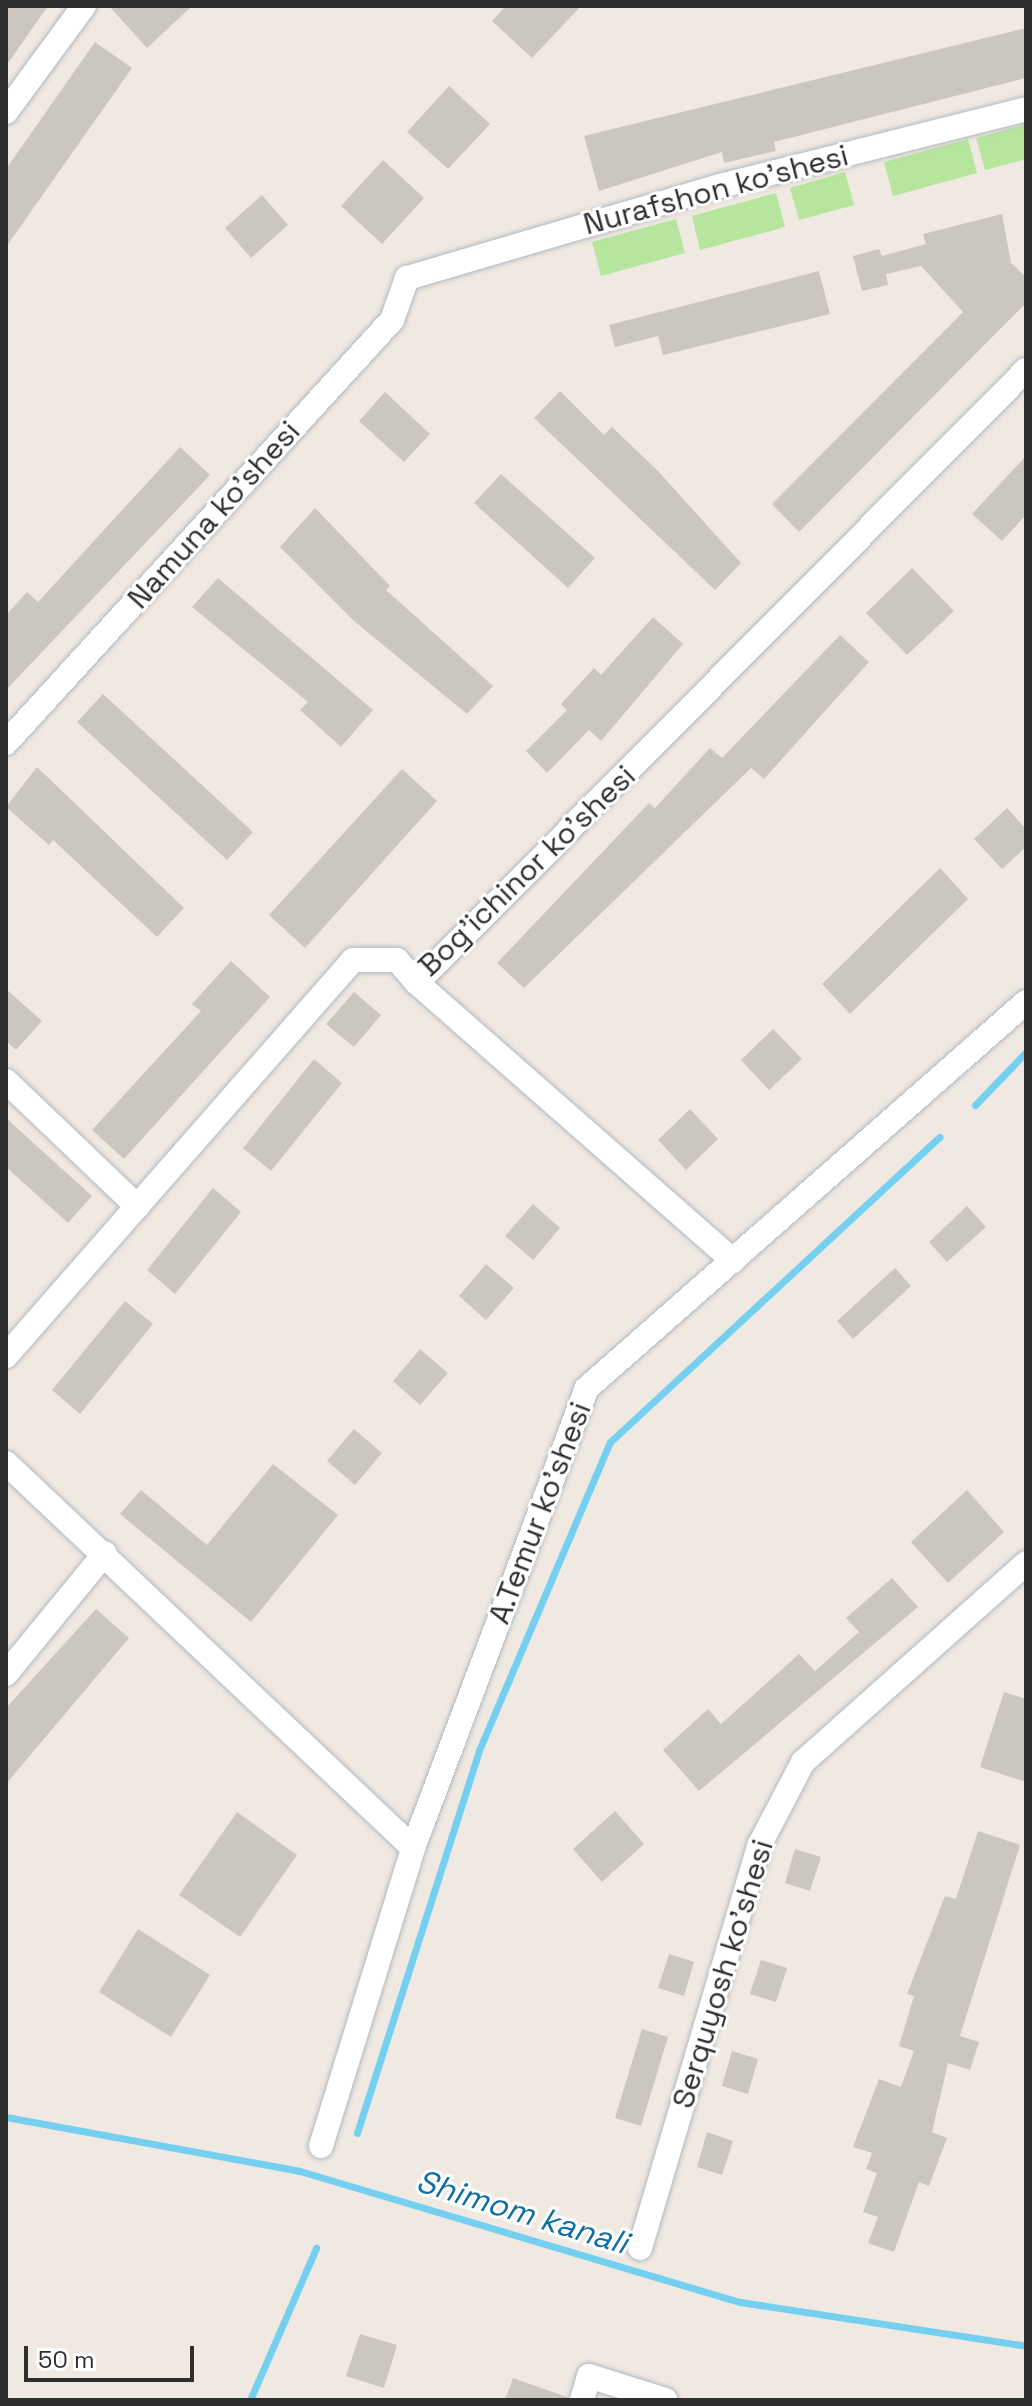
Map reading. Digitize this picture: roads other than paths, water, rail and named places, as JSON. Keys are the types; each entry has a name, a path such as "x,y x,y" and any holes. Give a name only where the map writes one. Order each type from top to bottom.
{"street":[{"path":"6,112 84,6"},
{"name":"Nurafshon ko'shesi","path":"407,278 724,185 1026,109"},
{"name":"Namuna ko'shesi","path":"6,743 392,320 407,278"},
{"name":"Bog'ichinor ko'shesi","path":"6,1356 353,960 397,960 417,983 1026,370"},
{"path":"417,983 733,1261"},
{"name":"A.Temur ko'shesi","path":"321,2146 413,1848 586,1389 1026,1002"},
{"path":"6,1081 138,1207"},
{"path":"6,1463 105,1553 413,1848"},
{"path":"6,1674 105,1553"},
{"name":"Serquyosh ko'shesi","path":"640,2248 760,1844 803,1762 1026,1563"},
{"path":"582,2400 589,2376 665,2400"}],"waterway":[{"path":"975,1105 1026,1052"},
{"path":"357,2133 480,1748 610,1442 939,1137"},
{"name":"Shimom kanali","path":"6,2117 300,2171 740,2302 1026,2346"},
{"path":"250,2400 316,2248"}]}
